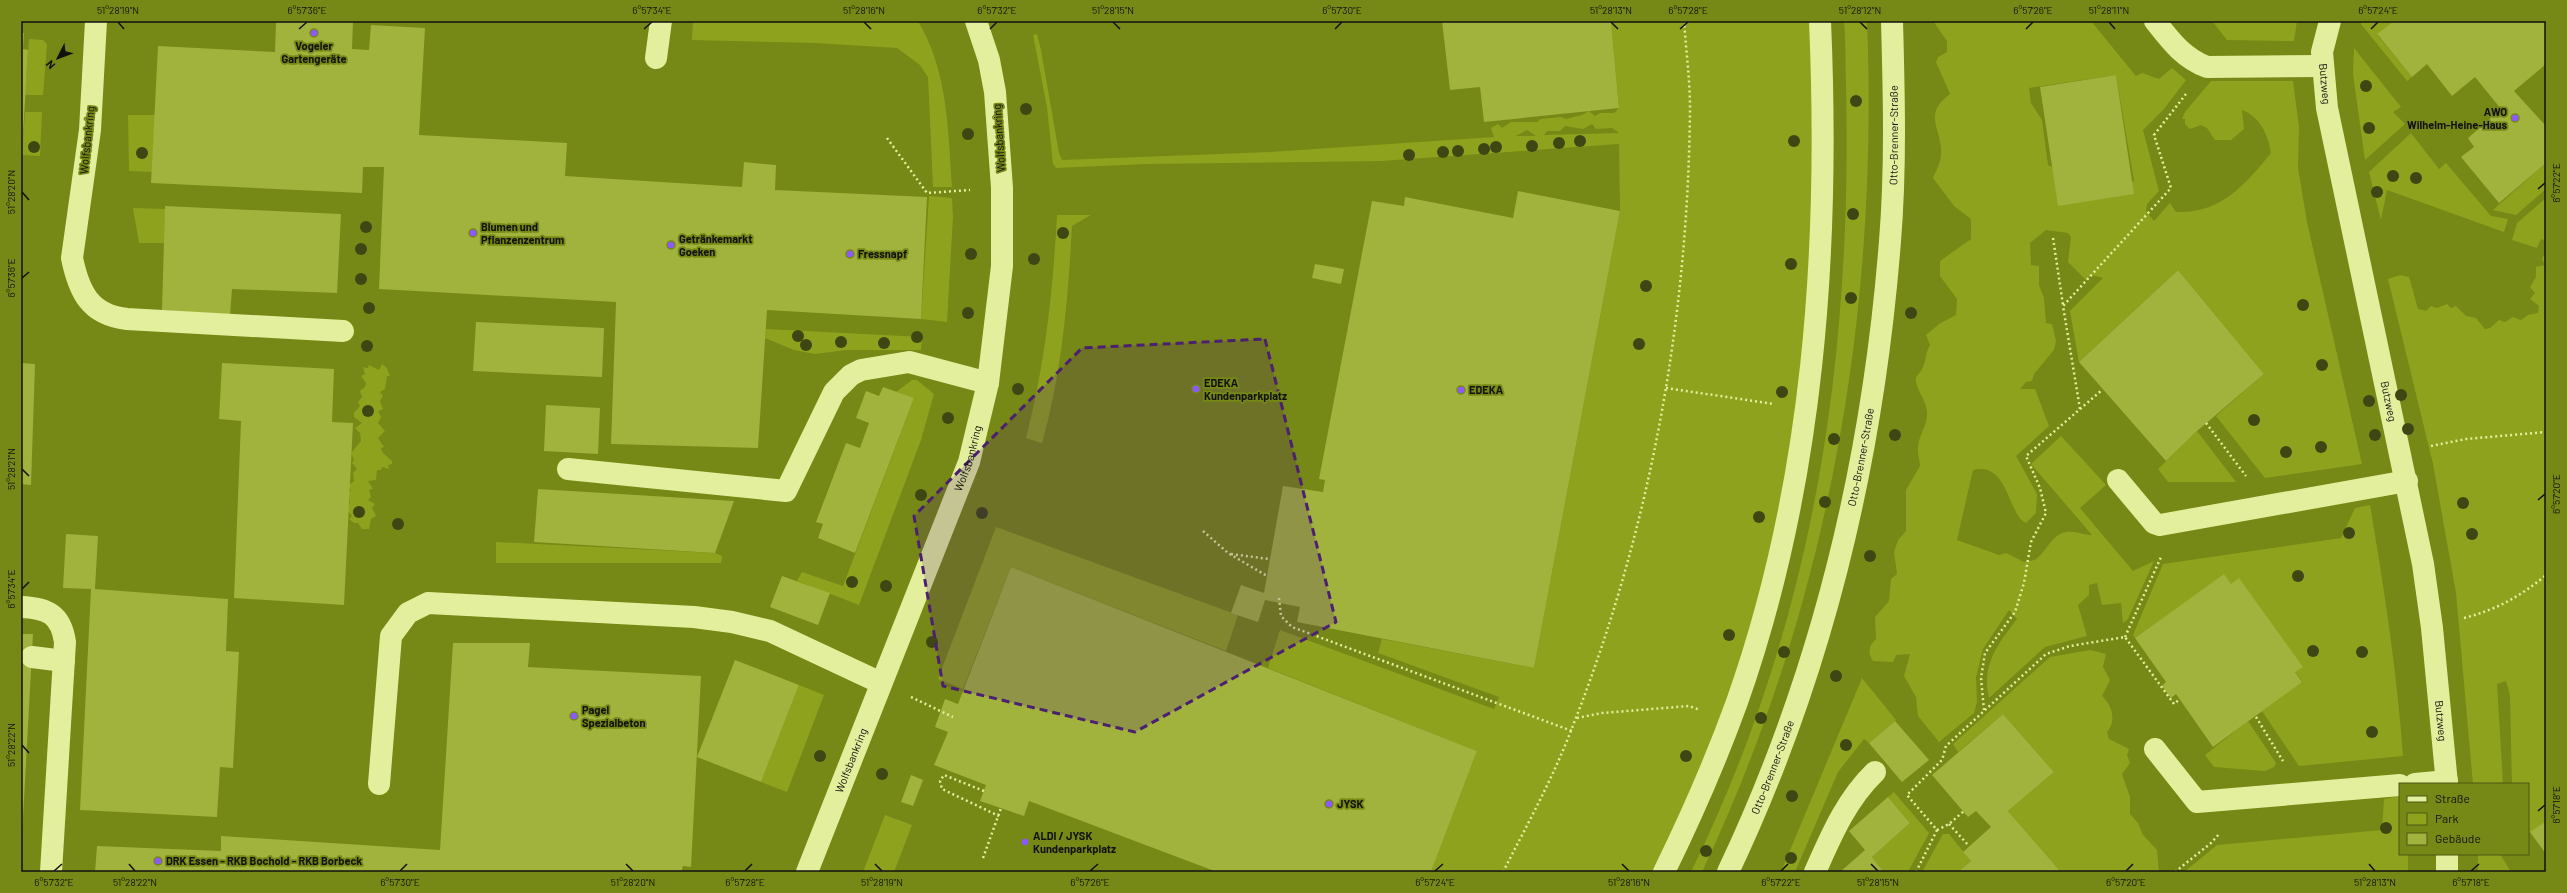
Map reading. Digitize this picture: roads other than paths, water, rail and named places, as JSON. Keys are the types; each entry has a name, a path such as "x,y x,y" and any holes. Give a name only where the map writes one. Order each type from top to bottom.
{"street":[{"name":"Wolfsbankring","path":"96,21 90,130 72,258 75,272 90,304 113,317 343,331"},
{"path":"656,58 661,21"},
{"path":"1664,872 1730,719 1754,651 1777,562 1800,450 1806,409 1822,229 1823,162 1820,21"},
{"name":"Otto-Brenner-Straße","path":"1728,872 1772,771 1810,663 1843,547 1858,483 1873,396 1891,239 1894,140 1892,21"},
{"path":"2155,21 2180,51 2196,63 2207,67 2323,66"},
{"name":"Butzweg","path":"2330,21 2322,52 2327,108 2407,481 2432,628 2447,783"},
{"name":"Wolfsbankring","path":"807,872 969,462 988,383 1002,266 1002,188 995,92 982,22"},
{"path":"568,469 786,491 834,392 846,379 861,370 909,362 988,383"},
{"path":"2118,480 2154,523 2160,525 2267,504 2407,481"},
{"path":"379,784 391,636 408,613 428,603 694,617 732,622 770,631 882,683"},
{"path":"21,607 42,610 59,621 65,642 51,872"},
{"path":"32,658 64,661"},
{"path":"2155,749 2193,800 2197,802 2399,785"},
{"path":"1815,872 1844,811 1863,784 1875,772"},
{"path":"2447,855 2447,872"}],"place":[{"name":"Vogeler Gartengeräte","path":"314,33"},
{"name":"AWO Wilhelm-Heine-Haus","path":"2515,118"},
{"name":"Blumen und Pflanzenzentrum","path":"473,233"},
{"name":"Getränkemarkt Goeken","path":"671,245"},
{"name":"Fressnapf","path":"850,254"},
{"name":"EDEKA Kundenparkplatz","path":"1196,389"},
{"name":"EDEKA","path":"1461,390"},
{"name":"Pagel Spezialbeton","path":"574,716"},
{"name":"JYSK","path":"1329,804"},
{"name":"ALDI / JYSK Kundenparkplatz","path":"1025,842"},
{"name":"DRK Essen - RKB Bochold - RKB Borbeck","path":"158,861"}]}
